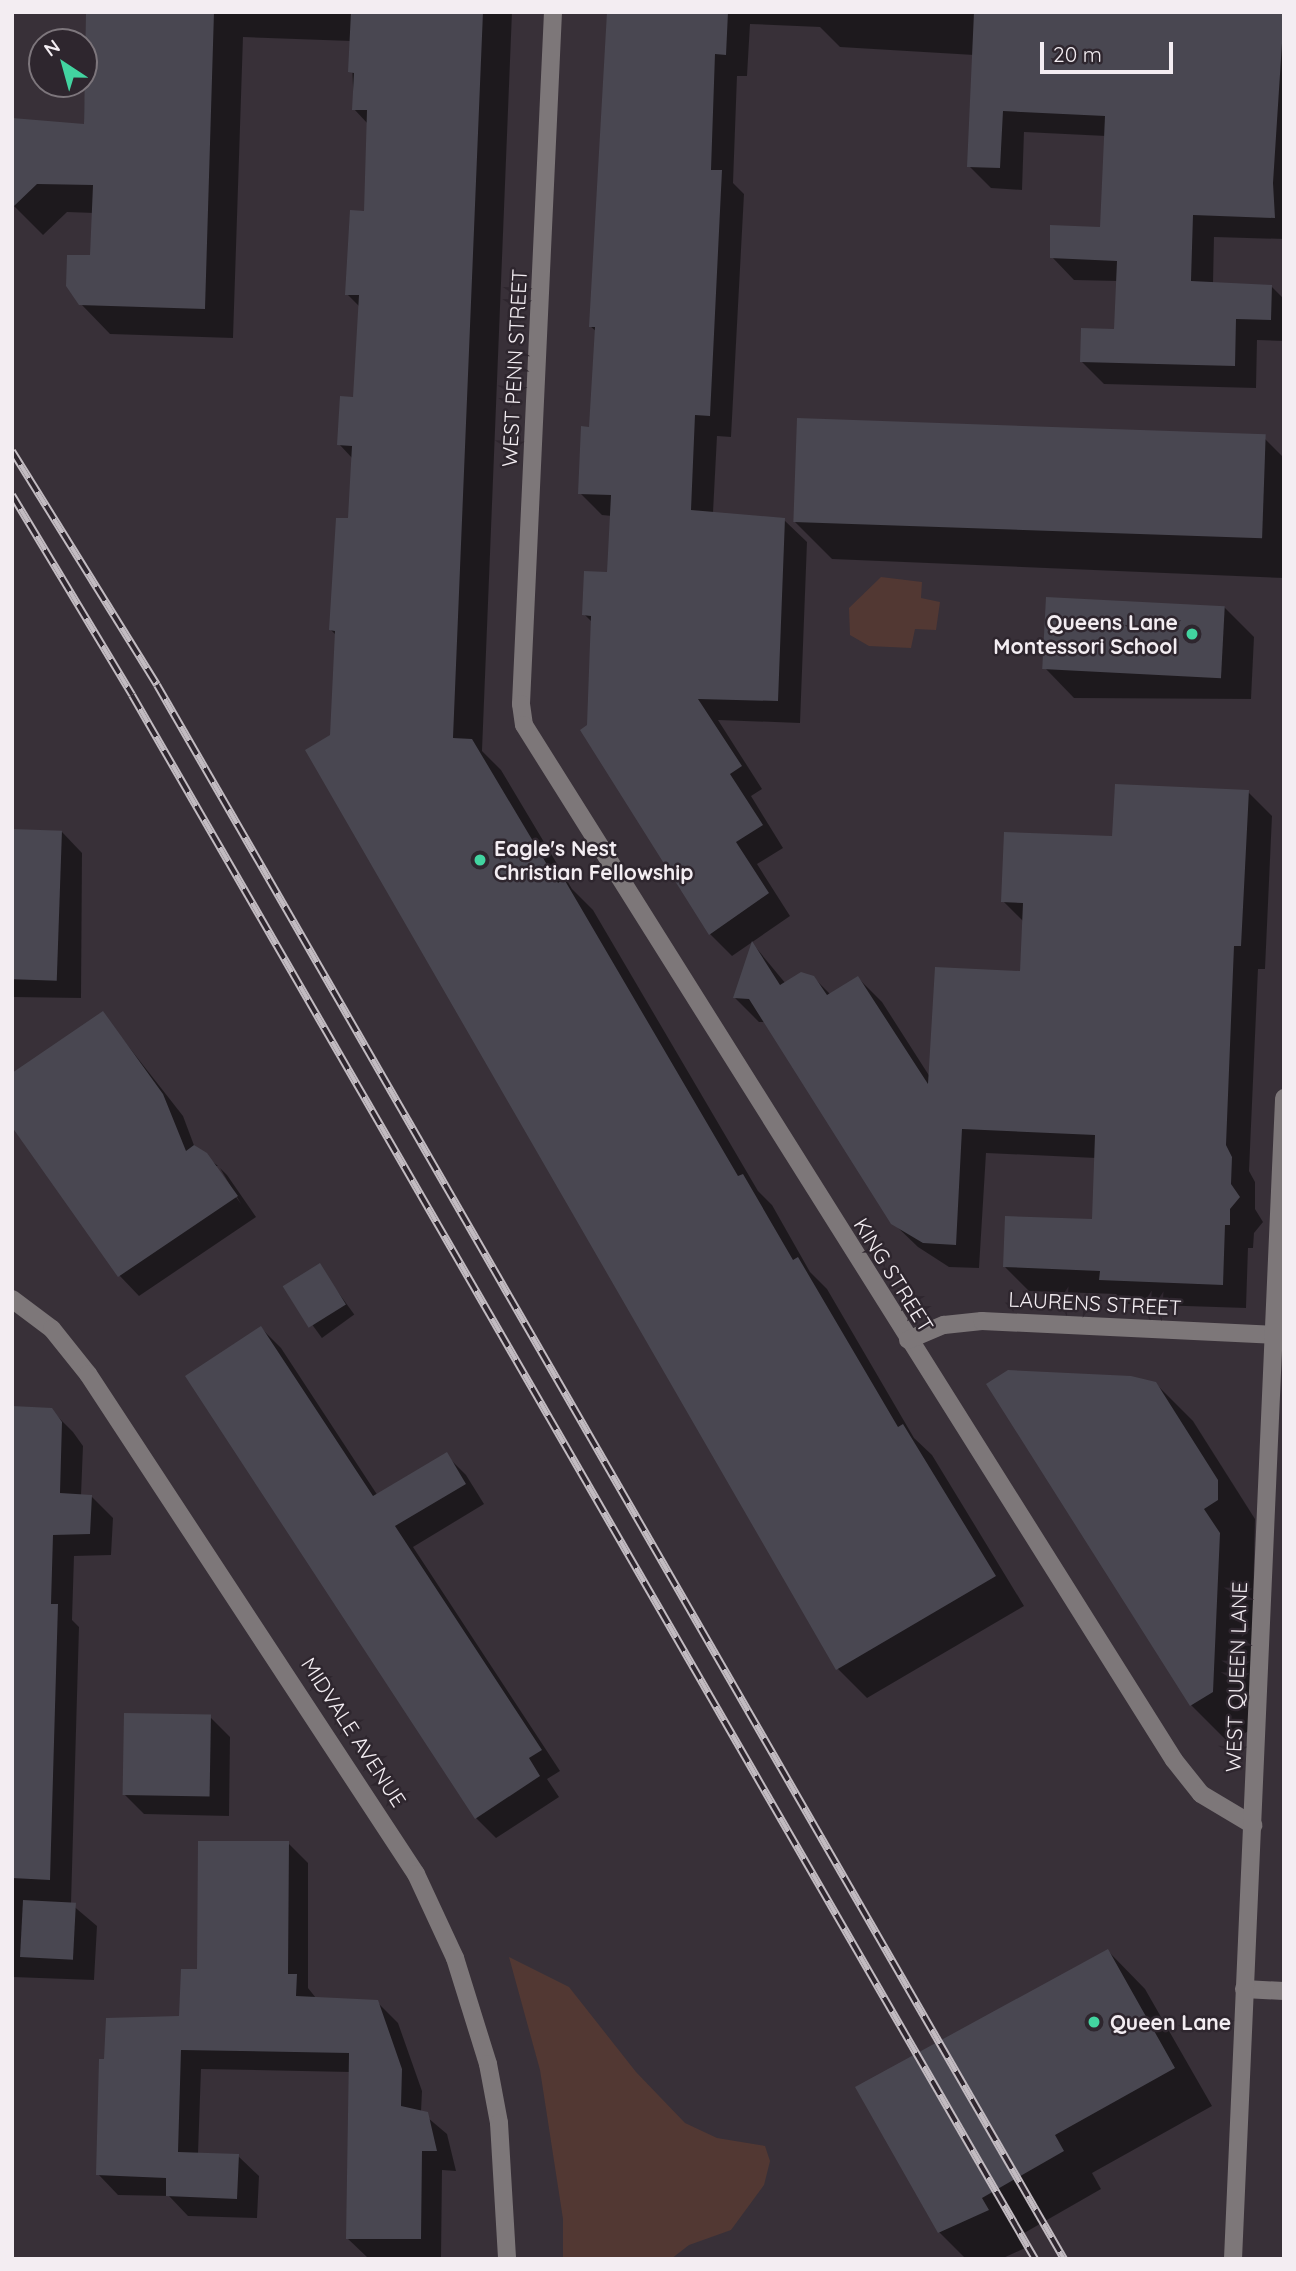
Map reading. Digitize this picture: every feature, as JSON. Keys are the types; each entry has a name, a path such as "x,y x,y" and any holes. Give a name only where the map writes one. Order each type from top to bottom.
{"street":[{"name":"WEST PENN STREET","path":"524,725 521,690 553,12"},
{"name":"KING STREET","path":"524,725 533,747 1174,1760 1201,1794 1253,1825"},
{"name":"WEST QUEEN LANE","path":"1233,2259 1244,1989 1279,1334 1284,1098"},
{"name":"MIDVALE AVENUE","path":"12,1299 52,1329 88,1374 416,1874 455,1958 488,2064 500,2135 508,2259"},
{"name":"LAURENS STREET","path":"908,1340 944,1325 982,1321 1279,1334"},
{"path":"1244,1989 1284,1991"}],"shaded area":[{"path":"881,577 922,582 921,598 940,602 936,630 915,629 911,648 869,646 850,635 849,608"},
{"path":"509,1957 569,1987 636,2072 685,2123 717,2138 765,2146 770,2161 764,2185 731,2230 689,2245 671,2259 563,2259 563,2219 540,2070"}],"building":[{"path":"86,12 214,12 205,309 79,305 66,286 67,255 90,255 93,185 37,184 13,207 12,118 84,124 84,98 98,98 98,28 86,28"},
{"path":"351,12 483,12 453,738 472,739 558,883 564,879 738,1176 743,1174 793,1260 798,1257 898,1427 903,1424 996,1576 836,1670 305,750 330,735 335,631 329,630 336,518 348,518 352,446 337,445 340,396 353,397 359,295 345,295 350,210 364,211 367,110 352,110 354,73 348,72"},
{"path":"607,12 728,12 726,55 715,54 711,170 722,170 710,416 695,415 691,510 785,518 778,701 698,699 742,766 730,774 763,825 736,842 769,893 709,935 580,730 587,725 591,616 582,615 584,571 607,572 611,495 578,494 581,426 589,427 595,327 589,327"},
{"path":"974,12 1284,12 1273,183 1275,218 1193,215 1191,281 1272,285 1271,320 1236,319 1235,366 1080,362 1081,328 1114,329 1117,261 1050,258 1050,225 1100,227 1105,116 1003,111 1000,168 967,167"},
{"path":"797,418 1266,434 1262,538 793,522"},
{"path":"1046,597 1225,606 1221,678 1042,669"},
{"path":"1115,784 1249,790 1241,946 1234,946 1226,1145 1232,1157 1231,1184 1240,1197 1230,1209 1230,1225 1225,1225 1223,1285 1099,1280 1100,1271 1003,1267 1005,1216 1092,1219 1095,1135 962,1129 956,1245 923,1243 891,1224 749,999 733,998 752,941 780,985 801,972 814,976 827,995 858,976 928,1084 935,967 1020,971 1023,903 1001,902 1004,832 1112,836"},
{"path":"12,829 62,831 57,981 12,979"},
{"path":"103,1011 163,1094 186,1151 194,1145 207,1153 238,1196 118,1277 12,1127 12,1073"},
{"path":"320,1263 346,1305 309,1328 283,1286"},
{"path":"261,1326 373,1496 447,1452 466,1484 395,1526 542,1750 529,1758 540,1776 475,1819 185,1376"},
{"path":"1008,1370 1131,1376 1156,1382 1218,1480 1218,1500 1204,1509 1220,1533 1213,1692 1190,1706 986,1384"},
{"path":"12,1406 52,1408 62,1422 60,1493 92,1495 90,1534 53,1535 51,1604 58,1604 50,1880 12,1878"},
{"path":"124,1713 211,1715 210,1797 123,1795"},
{"path":"198,1841 289,1841 288,1974 297,1974 296,1996 378,2000 402,2069 401,2106 428,2112 437,2151 422,2151 421,2239 346,2239 349,2053 181,2050 178,2152 239,2154 237,2199 166,2196 166,2178 96,2175 99,2059 104,2059 106,2018 179,2016 181,1969 197,1969"},
{"path":"23,1900 76,1903 73,1960 20,1957"},
{"path":"1108,1949 1175,2068 1055,2135 1064,2151 982,2198 989,2210 938,2233 855,2087"}],"railway":[{"path":"12,451 157,685 1064,2259"},
{"path":"12,495 132,695 1035,2259"}],"place":[{"name":"Queens Lane Montessori School","path":"1192,634"},
{"name":"Eagle's Nest Christian Fellowship","path":"480,860"},
{"name":"Queen Lane","path":"1094,2022"}]}
